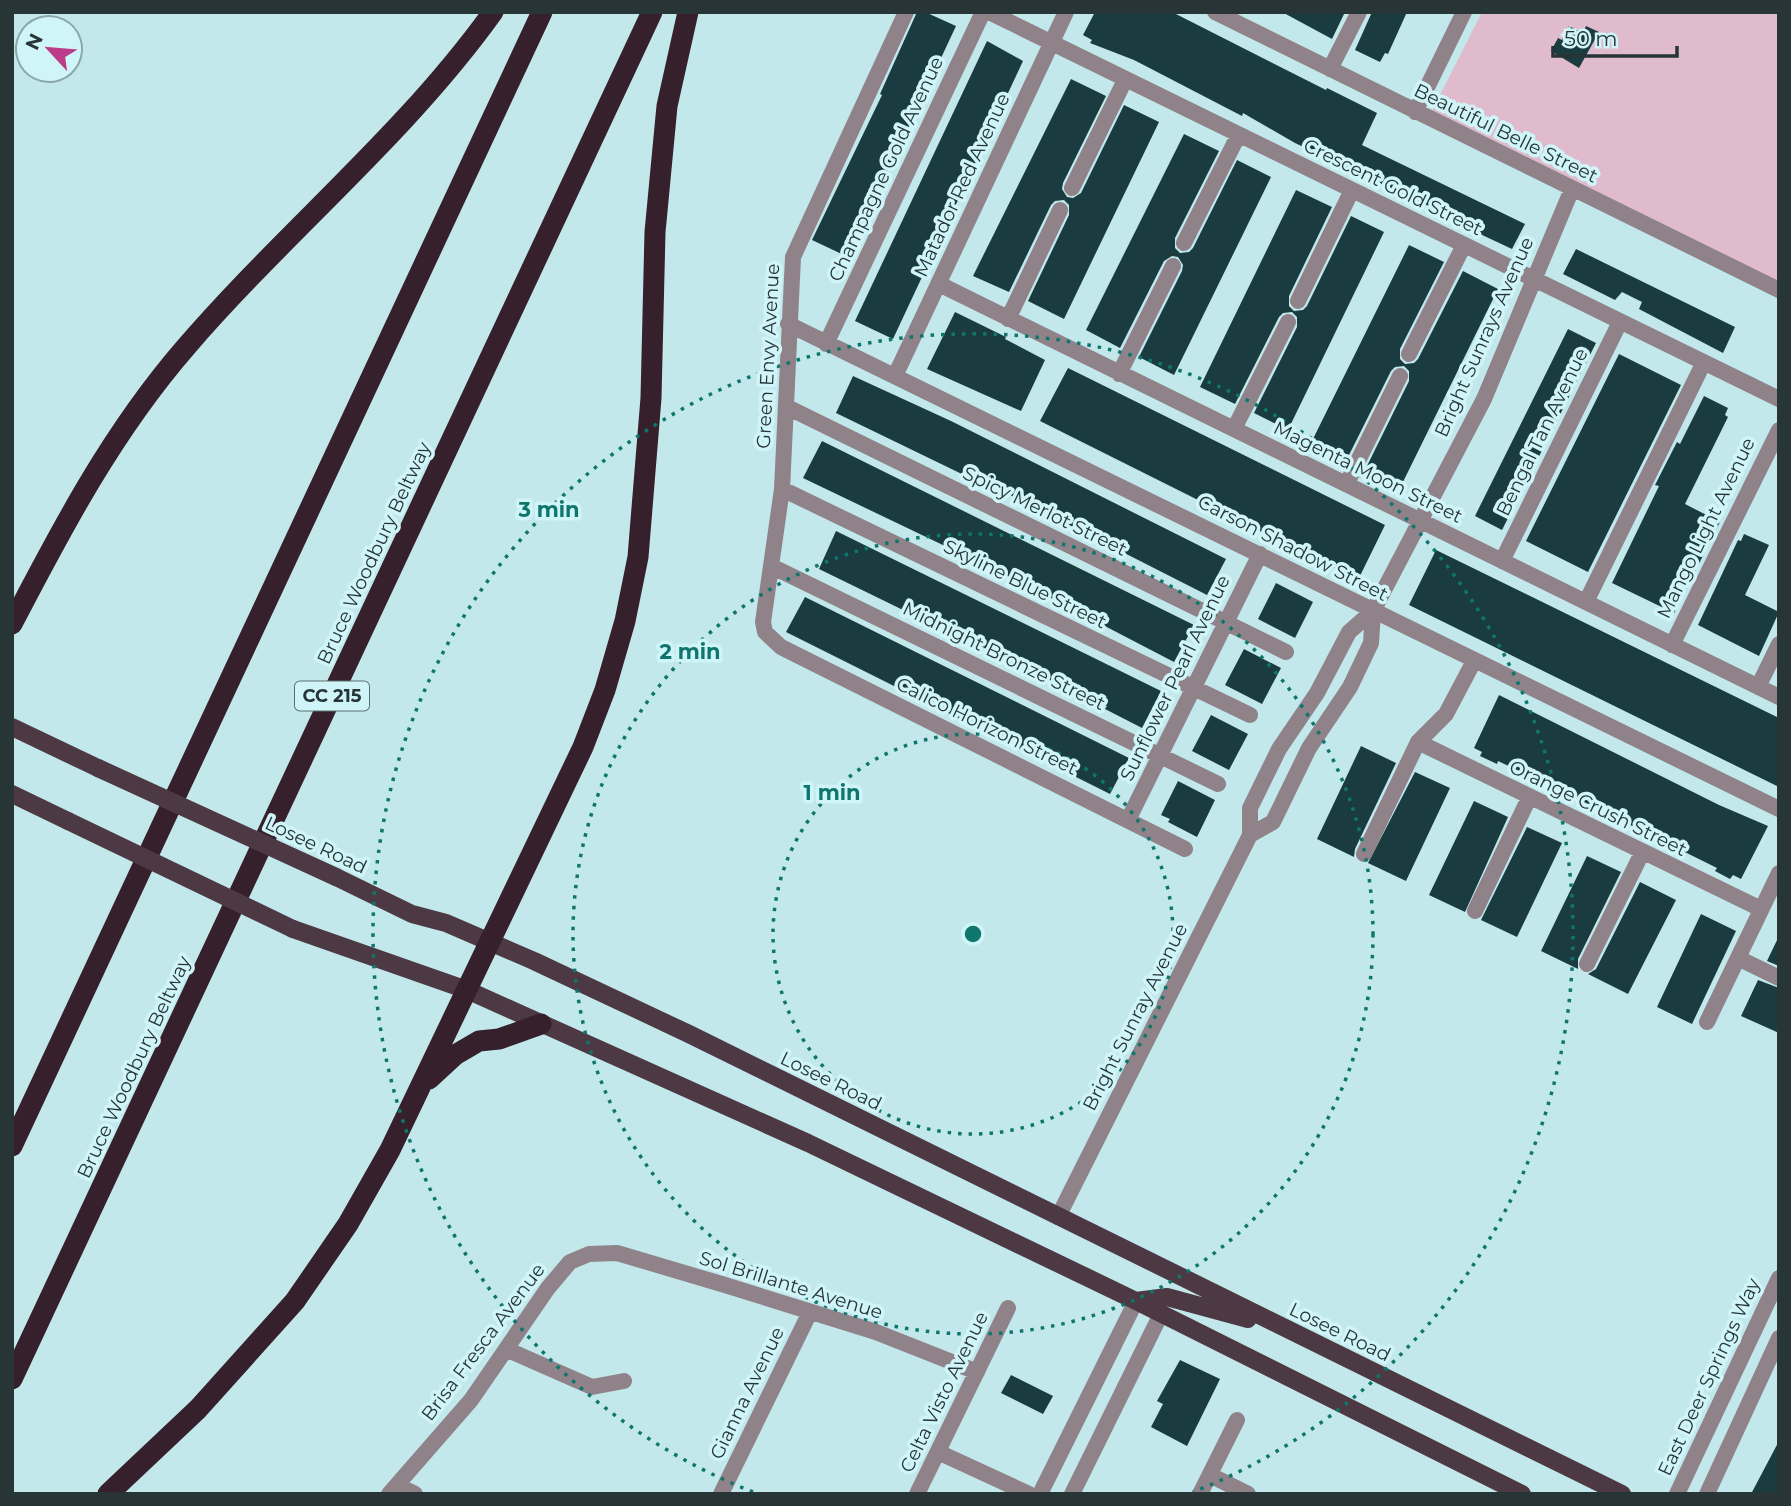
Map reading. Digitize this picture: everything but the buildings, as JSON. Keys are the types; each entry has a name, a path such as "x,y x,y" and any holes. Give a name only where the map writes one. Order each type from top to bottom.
{"highway":[{"path":"12,624 76,501 125,425 186,346 419,105 462,55 493,12"},
{"path":"12,1146 542,12"},
{"name":"Bruce Woodbury Beltway","path":"12,1379 652,12"},
{"path":"108,1494 198,1409 296,1301 348,1224 390,1150 583,747 605,690 636,569 651,398 660,181 667,106 688,12"},
{"path":"420,1088 455,1055 479,1041 499,1039 541,1024"}],"main road":[{"name":"Losee Road","path":"12,727 412,914 446,923 689,1034 1622,1494"},
{"path":"12,794 293,929 467,990 808,1143 1136,1301 1521,1494"},
{"path":"1136,1301 1167,1297 1291,1331"}],"street":[{"name":"Green Envy Avenue","path":"771,639 763,622 782,489 793,257 906,12"},
{"name":"Champagne Gold Avenue","path":"826,344 983,12"},
{"name":"Crescent Gold Street","path":"989,12 1051,45 1779,399"},
{"name":"Matador Red Avenue","path":"895,376 1066,12"},
{"name":"Beautiful Belle Street","path":"1215,12 1250,20 1330,69 1779,290"},
{"path":"1330,69 1359,12"},
{"path":"1415,112 1464,12"},
{"path":"1072,188 1125,80"},
{"path":"1184,243 1238,136"},
{"name":"Bright Sunrays Avenue","path":"1373,611 1483,399 1532,278 1572,189"},
{"path":"1298,301 1352,190"},
{"path":"1009,319 1060,210"},
{"path":"1409,354 1464,245"},
{"path":"1119,374 1173,265"},
{"name":"Magenta Moon Street","path":"939,284 1779,697"},
{"path":"1234,429 1288,322"},
{"name":"Bengal Tan Avenue","path":"1502,561 1620,322"},
{"name":"Carson Shadow Street","path":"788,324 1779,809"},
{"path":"1586,602 1704,362"},
{"path":"1347,483 1400,376"},
{"name":"Spicy Merlot Street","path":"787,407 1286,652"},
{"name":"Mango Light Avenue","path":"1672,645 1779,430"},
{"name":"Skyline Blue Street","path":"782,489 1250,715"},
{"name":"Sunflower Pearl Avenue","path":"1128,820 1260,554"},
{"name":"Midnight Bronze Street","path":"771,566 1218,784"},
{"name":"Bright Sunray Avenue","path":"1058,1217 1250,835 1250,808 1279,748 1342,648 1349,632 1373,611"},
{"name":"Bright Sunray Avenue","path":"1250,835 1273,822 1309,748 1350,687 1371,643 1373,611"},
{"name":"Calico Horizon Street","path":"771,639 781,647 1185,849"},
{"path":"1758,687 1779,644"},
{"path":"1342,648 1364,658"},
{"path":"1364,854 1418,742 1447,714 1474,662"},
{"name":"Orange Crush Street","path":"1418,742 1761,909"},
{"path":"1475,911 1530,798"},
{"path":"1587,964 1642,853"},
{"path":"1707,1022 1779,873"},
{"path":"1738,958 1779,978"},
{"name":"Sol Brillante Avenue","path":"589,1254 617,1253 876,1332 977,1372"},
{"name":"Brisa Fresca Avenue","path":"393,1489 471,1400 548,1287 570,1262 589,1254"},
{"name":"East Deer Springs Way","path":"1677,1494 1779,1278"},
{"path":"1040,1494 1136,1301"},
{"name":"Celta Visto Avenue","path":"917,1494 1008,1308"},
{"name":"Gianna Avenue","path":"721,1494 810,1312"},
{"path":"1072,1494 1161,1314"},
{"path":"1707,1494 1779,1338"},
{"path":"506,1349 592,1387 624,1381"},
{"path":"1081,1412 1107,1424"},
{"path":"1200,1494 1237,1420"},
{"path":"938,1452 1029,1494"},
{"path":"1210,1475 1248,1494"},
{"path":"393,1489 415,1494"}],"shaded area":[{"path":"1482,12 1779,14 1779,284 1431,113"}]}
